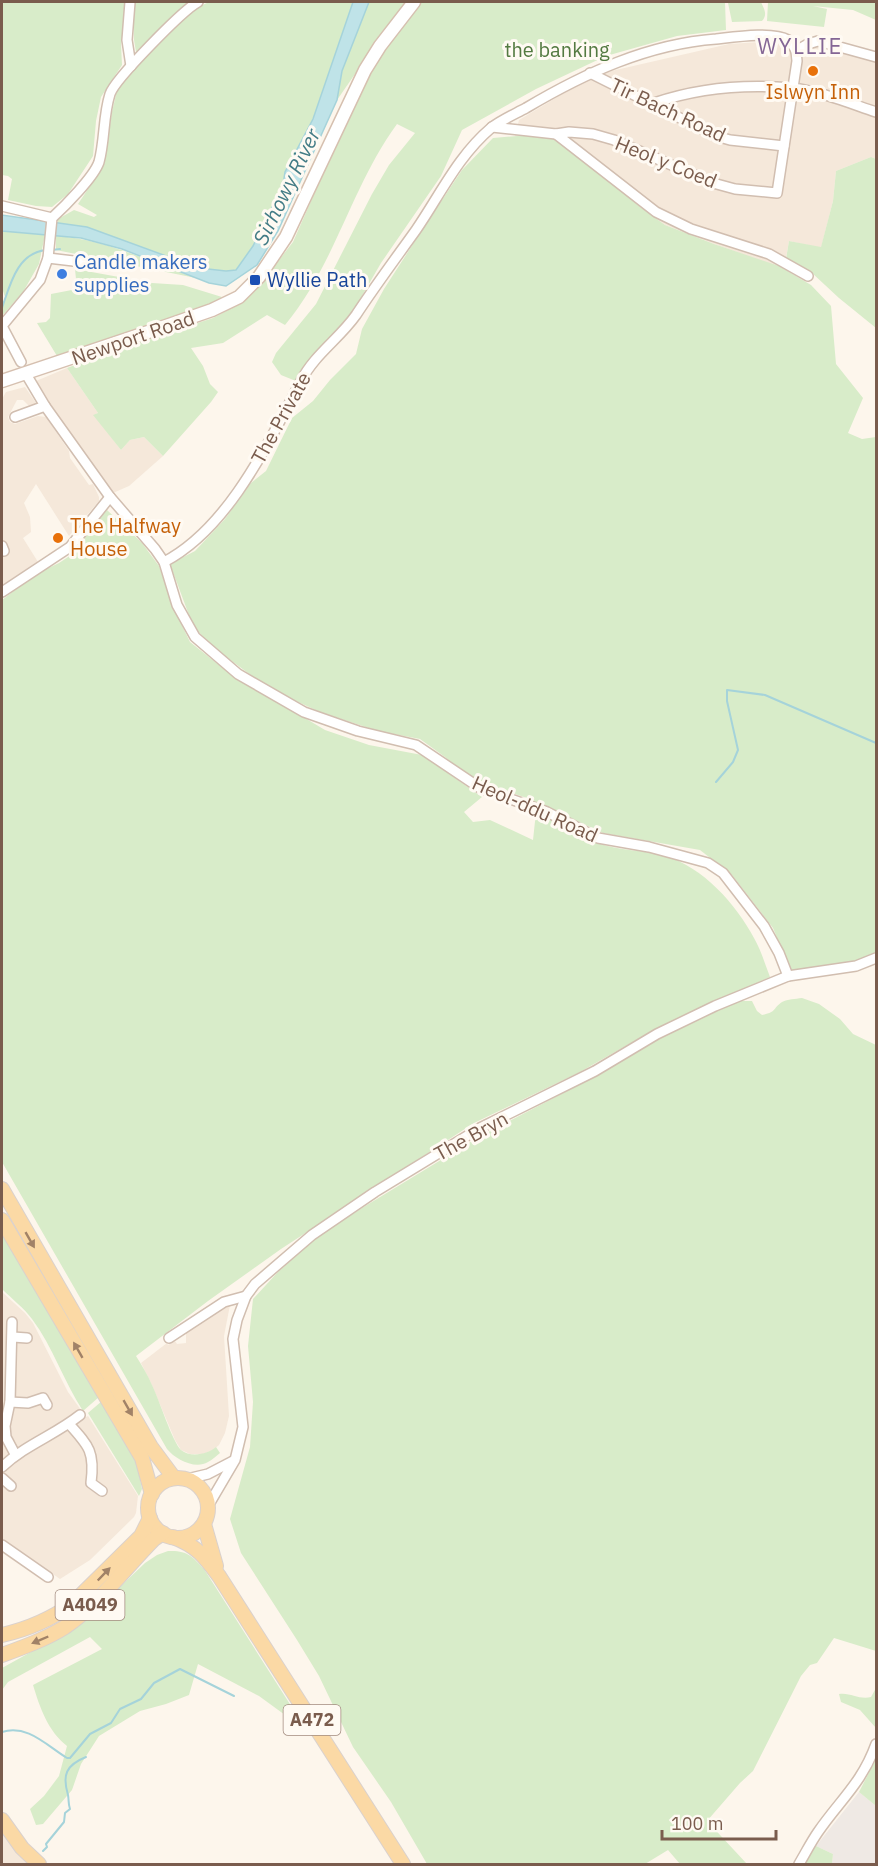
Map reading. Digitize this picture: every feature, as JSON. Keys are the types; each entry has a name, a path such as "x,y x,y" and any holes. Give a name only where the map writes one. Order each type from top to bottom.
{"main road":[{"name":"Newport Road","path":"2,382 23,368 185,320 239,297 259,277 286,237 366,70 380,46 414,2"},
{"path":"2,1188 151,1447 181,1479 202,1489 208,1506 204,1524 190,1535 168,1535 155,1527 150,1518 152,1494 142,1458 2,1220"},
{"path":"152,1494 165,1481 181,1479"},
{"name":"A4049","path":"2,1637 28,1629 61,1613 141,1536 150,1518"},
{"name":"A472","path":"204,1524 219,1576"},
{"name":"A4049","path":"2,1656 42,1640 67,1626 154,1539 168,1535"},
{"name":"A472","path":"168,1535 198,1550 219,1576 403,1864"},
{"path":"2,1637 4,1646 2,1656"},
{"path":"2,1820 22,1848 39,1864"}],"street":[{"path":"130,2 127,40 131,66"},
{"path":"164,562 110,497 45,406 2,326 40,280 48,257 52,218 70,202 98,164 111,92 131,66 178,16 198,2"},
{"name":"The Private","path":"164,562 189,547 200,537 249,475 278,427 309,368 346,329 383,273 416,230 455,167 492,127 590,73 646,52 711,39 764,36 781,37 790,42 796,51"},
{"path":"784,146 797,61 796,51 818,41 876,57"},
{"name":"Tir Bach Road","path":"590,73 716,136 730,140 784,146"},
{"path":"654,103 674,96 723,88 792,88 831,97 876,112"},
{"name":"Heol y Coed","path":"492,127 556,134 569,132 593,134 614,140 713,183 735,189 777,193 784,146"},
{"path":"556,134 656,212 691,229 769,254 808,276"},
{"path":"2,206 52,218"},
{"path":"48,257 82,262"},
{"path":"19,405 19,416 45,406"},
{"path":"2,592 70,547 110,497"},
{"name":"Heol-ddu Road","path":"164,562 177,605 195,637 238,674 304,712 358,731 416,745 480,788 547,812 598,838 649,847 708,863 723,873 764,926 779,953 788,976"},
{"name":"The Bryn","path":"208,1506 235,1460 243,1427 233,1340 237,1320 246,1296 270,1269 312,1235 375,1192 480,1128 595,1071 657,1034 716,1005 788,976 856,966 876,958"},
{"path":"169,1338 224,1302 246,1296"},
{"path":"12,1322 10,1402 5,1426 6,1437 15,1454"},
{"path":"13,1337 27,1338"},
{"path":"10,1402 28,1403 43,1398 47,1405"},
{"path":"2,1467 15,1454 69,1424 80,1415"},
{"path":"69,1424 86,1443 94,1462 91,1483 102,1491"},
{"path":"181,1479 208,1474 235,1460"},
{"path":"2,1478 11,1486"},
{"path":"2,1545 48,1577"},
{"path":"799,1864 818,1832 864,1773 876,1744"}],"shaded area":[{"path":"777,41 828,48 876,62 876,159 871,157 836,171 833,201 821,248 789,241 784,269 665,225 530,135 515,136 519,120 574,87 607,72 729,44"},
{"path":"67,368 98,413 94,415 121,450 130,440 144,437 163,456 129,486 113,493 50,405 36,381"},
{"path":"25,387 36,403 31,408 23,400 17,400 8,417 10,422 15,424 38,416 46,417 69,451 70,458 89,485 93,484 99,501 69,536 36,484 24,503 30,517 31,532 23,538 38,562 2,588 2,399 6,392"},
{"path":"2,1292 33,1323 68,1392 86,1417 88,1416 138,1496 134,1517 90,1560 60,1579 2,1538"},
{"path":"230,1305 224,1336 229,1416 225,1433 219,1445 213,1450 203,1454 190,1454 181,1450 175,1440 141,1363 167,1343 168,1345 175,1341 177,1344 186,1343 186,1331"},
{"path":"859,1792 876,1806 876,1864 832,1864 833,1854 816,1846"},
{"path":"2,1832 15,1850 30,1864 2,1864"}],"green space":[{"path":"2,2 126,2 121,44 122,65 101,97 93,156 68,194 52,207 8,200 12,179 2,175"},
{"path":"133,2 191,2 176,13 136,52"},
{"path":"209,2 353,2 313,119 285,172 283,185 253,246 236,270 226,271 199,268 87,227 58,223 58,219 74,210 94,217 97,215 78,204 104,165 118,86 174,26 194,9"},
{"path":"369,2 405,2 337,100 342,71"},
{"name":"the banking","path":"421,2 725,2 726,30 677,36 606,56 536,89 462,130 441,176 381,263 344,327 296,381 281,375 272,362 276,353 316,304 372,194 389,165 415,133 397,124 367,174 317,277 285,325 267,315 223,343 191,348 203,366 210,384 218,392 163,456 144,437 130,440 121,450 93,415 98,413 67,368 213,318 240,304 262,282 293,242 363,83 380,56"},
{"path":"761,2 765,14 762,21 732,22 728,3"},
{"path":"768,2 876,2 876,20 853,10 813,6 827,9 824,27 767,21"},
{"path":"530,135 554,139 578,155 665,225 779,266 811,285 831,306 836,364 863,398 848,433 862,439 876,437 876,955 858,961 796,972 790,969 773,928 732,875 700,850 603,833 527,798 488,785 465,774 420,739 378,731 320,712 285,696 252,676 213,647 193,626 170,564 195,551 225,519 251,483 266,471 292,418 313,401 356,354 362,329 384,289 462,170 493,138"},
{"path":"871,157 876,159 876,328 811,272 786,259 789,241 821,247 833,201 836,171"},
{"path":"2,231 45,235 39,264 23,292 2,316 5,297 2,288"},
{"path":"56,236 110,246 196,278 56,250"},
{"path":"75,269 152,283 183,285 222,297 213,303 57,356 37,323 46,322 50,318 51,294 77,289"},
{"path":"107,510 142,543 159,566 173,607 190,642 229,673 325,730 369,745 422,755 482,797 464,812 473,822 490,820 533,840 536,812 597,843 665,856 679,861 717,888 738,912 761,952 770,977 657,1028 580,1072 474,1123 281,1249 136,1356 150,1381 181,1450 190,1454 199,1454 209,1452 216,1447 220,1453 208,1462 197,1465 180,1460 167,1449 2,1162 2,600 36,574 74,553 76,543"},
{"path":"802,998 819,1004 840,1019 853,1034 876,1045 876,1651 834,1638 817,1663 810,1665 801,1676 753,1771 707,1821 747,1864 680,1864 668,1850 645,1864 427,1864 391,1802 353,1747 319,1676 241,1553 230,1519 250,1447 253,1402 248,1346 253,1299 277,1273 316,1238 362,1208 477,1138 573,1088 644,1046 737,1001 752,1001 762,1015 772,1011 784,1001"},
{"path":"2,1230 99,1397 83,1411 32,1319 2,1289"},
{"path":"102,1401 137,1464 142,1489 139,1496 88,1413"},
{"path":"168,1551 189,1555 204,1569 307,1731 259,1696 198,1664 189,1695 140,1711 99,1736 81,1764 72,1790 43,1824 36,1825 30,1809 44,1796 59,1776 67,1746 50,1726 33,1685 102,1649 90,1637 8,1682 2,1690 2,1668 67,1632 102,1604 145,1563"},
{"path":"876,1688 876,1728 860,1710 841,1702 839,1694 862,1698 871,1697"},
{"path":"876,1759 876,1806 859,1792"},
{"path":"816,1846 833,1854 832,1864 804,1864"}],"water":[{"name":"Sirhowy River","path":"353,2 369,2 342,71 337,100 278,231 257,265 226,286 209,283 122,249 81,238 2,231 2,215 87,227 199,268 236,270 253,246 283,185 285,172 313,119"}],"waterway":[{"path":"52,250 60,249"},
{"path":"2,308 12,280 21,264 36,252 46,250"},
{"path":"716,782 733,762 738,750 727,701 727,690 765,695 876,743"},
{"path":"2,1732 11,1730 28,1733 70,1758 90,1734 111,1723 120,1709 141,1699 154,1683 180,1669 234,1696"},
{"path":"43,1851 64,1822 65,1813 70,1809 65,1782 67,1772 70,1767 86,1757"}],"place":[{"name":"Islwyn Inn","path":"813,71"},
{"name":"Candle makers supplies","path":"62,274"},
{"name":"Wyllie Path","path":"255,280"},
{"name":"The Halfway House","path":"58,538"}],"district":[{"name":"WYLLIE","path":"800,46"}]}
